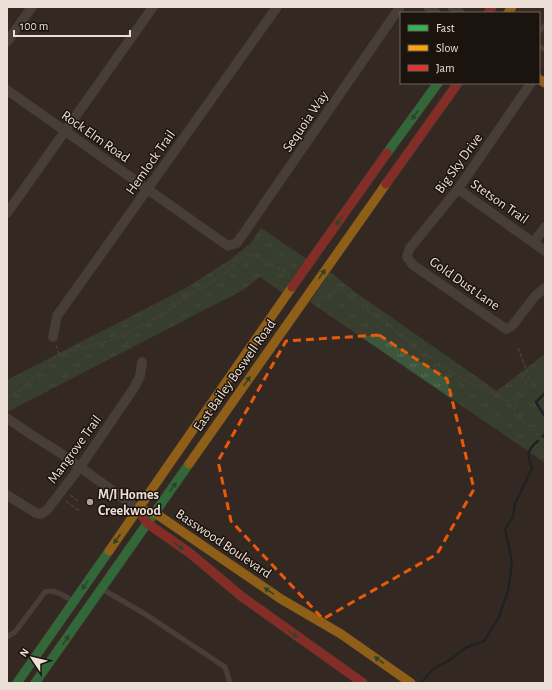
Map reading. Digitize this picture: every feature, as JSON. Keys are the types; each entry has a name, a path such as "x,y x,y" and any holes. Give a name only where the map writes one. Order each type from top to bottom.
{"main road":[{"name":"East Bailey Boswell Road","path":"16,683 312,258 437,84"},
{"name":"East Bailey Boswell Road","path":"35,683 457,84"},
{"name":"Basswood Boulevard","path":"138,509 155,512 277,596 341,634 411,683"},
{"name":"Basswood Boulevard","path":"138,509 147,523 195,557 240,596 363,683"},
{"path":"73,602 86,611"}],"street":[{"path":"7,42 32,7"},
{"path":"7,213 153,7"},
{"name":"Hemlock Trail","path":"53,337 57,316 277,7"},
{"name":"Sequoia Way","path":"228,246 237,243 400,7"},
{"name":"Big Sky Drive","path":"407,257 410,248 458,189 530,84"},
{"name":"Rock Elm Road","path":"7,90 228,246"},
{"name":"Stetson Trail","path":"458,189 545,250"},
{"path":"534,242 545,227"},
{"name":"Gold Dust Lane","path":"407,257 410,262 426,274 504,328 509,328 536,295 545,288"},
{"name":"Mangrove Trail","path":"7,495 36,514 41,514 47,510 80,467 134,388 140,376 142,362"},
{"path":"7,418 80,467 138,509"}],"lane":[{"path":"102,588 145,614 225,667 230,683"},
{"path":"7,637 15,632 45,592 51,590 62,594 73,602"}],"path":[{"path":"7,397 22,389 59,354 104,342 123,335 151,321 187,296 221,277 230,269 238,258 247,254 258,256 265,263 291,275"},
{"path":"314,294 324,300 328,298 335,290 341,289 360,305 388,324 418,349 462,379 488,390 506,401 514,400 523,388 529,376 518,348"},
{"path":"123,335 131,350"},
{"path":"514,400 517,403 513,414 527,424 545,442"},
{"path":"70,495 78,501"},
{"path":"66,501 80,511"}],"highlighted area":[{"path":"379,335 447,379 474,489 437,554 323,619 231,521 218,461 286,341"}],"shaded area":[{"path":"519,7 545,7 545,69 540,66 540,12 515,12"}],"green space":[{"path":"261,228 308,260 283,293 260,277 243,290 7,412 7,380 184,289 227,262 250,244"},
{"path":"330,272 355,292 497,391 545,354 545,461 544,462 310,302"}],"waterway":[{"path":"545,393 536,402 545,417"},
{"path":"541,438 545,434"},
{"path":"422,682 433,669 448,661 467,647 484,641 498,619 508,591 512,562 505,529 513,517 515,504 532,468 529,459 531,447 538,441"}],"traffic: fast":[{"path":"387,153 437,84"},
{"path":"35,683 189,464"},
{"path":"17,683 109,551"}],"traffic: slow":[{"path":"509,12 512,7"},
{"path":"540,80 545,83"},
{"path":"189,464 386,184"},
{"path":"109,551 292,287"},
{"path":"148,511 155,513 281,599 341,634 411,683"}],"traffic: jam":[{"path":"489,12 492,7"},
{"path":"386,184 457,84"},
{"path":"292,287 387,153"},
{"path":"143,517 147,523 191,554 241,596 363,683"}],"place":[{"name":"M/I Homes Creekwood","path":"90,502"}]}
